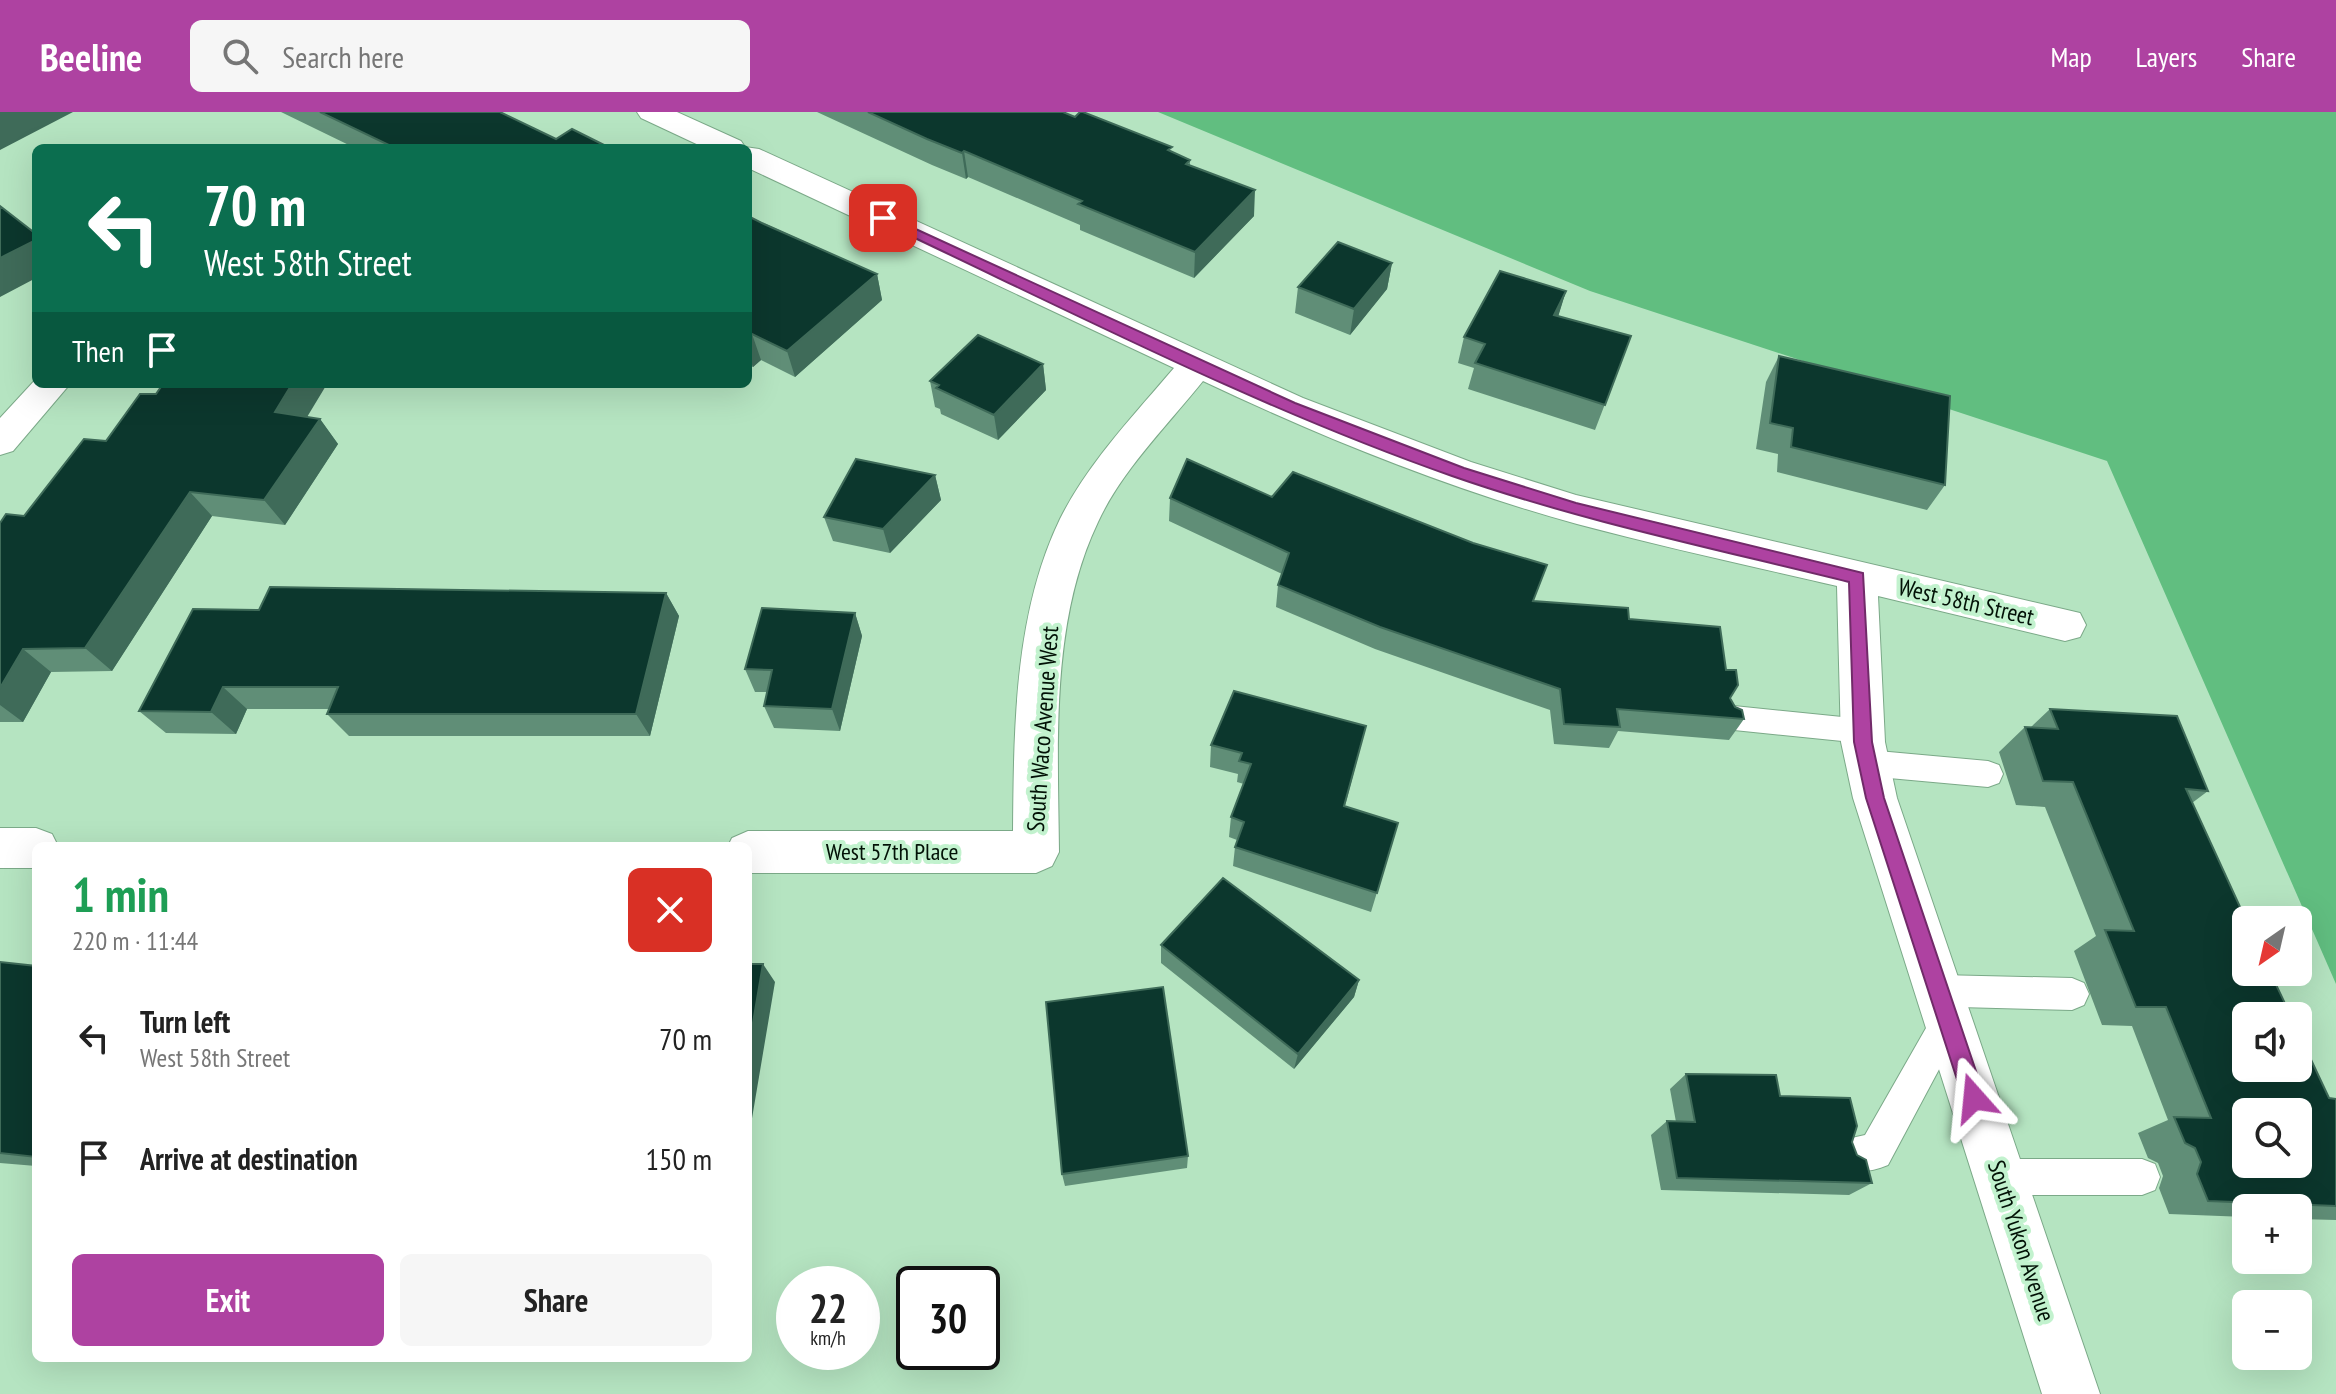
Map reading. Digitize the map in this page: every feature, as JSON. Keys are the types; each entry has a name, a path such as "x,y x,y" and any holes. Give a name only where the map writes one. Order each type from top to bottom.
{"street":[{"path":"652,112 721,144"},
{"name":"West 58th Street","path":"752,158 1290,407 1470,476 1576,509 2065,625"},
{"name":"South Waco Avenue West","path":"1036,852 1041,690 1047,626 1062,567 1078,521 1106,475 1198,363"},
{"path":"0,442 48,388"},
{"name":"South Yukon Avenue","path":"1857,577 1865,747 1875,798 2071,1394"},
{"path":"0,848 32,848"},
{"name":"West 57th Place","path":"752,852 1036,852"}],"lane":[{"path":"1734,718 1988,774"},
{"path":"1851,1154 1875,1152 1943,1005 2072,994"},
{"path":"2000,1177 2142,1177"}],"green space":[{"path":"1158,112 2336,112 2336,984 2312,929 2312,906 2302,906 2107,461 1590,291"}],"building":[{"path":"320,112 500,112 556,139 572,129 602,144 387,144"},
{"path":"868,112 1063,112 1075,117 1083,112 1172,147 1168,150 1190,160 1186,164 1255,190 1195,252 1078,204 1082,201"},
{"path":"0,206 32,231 32,242 0,258"},
{"path":"752,218 877,274 787,351 752,334"},
{"path":"1338,242 1392,263 1354,309 1298,287"},
{"path":"1500,271 1566,291 1554,315 1631,336 1605,405 1475,363 1485,344 1464,337"},
{"path":"978,335 1043,364 994,415 936,388 939,385 930,381"},
{"path":"1779,356 1950,396 1945,485 1791,447 1793,428 1770,423"},
{"path":"160,388 290,388 275,412 320,419 264,500 190,492 85,648 23,649 0,688 0,523 6,514 24,516 84,439 106,441 140,394 156,394"},
{"path":"856,459 935,475 883,529 824,517"},
{"path":"1187,459 1272,497 1293,472 1473,543 1547,565 1533,601 1628,608 1629,619 1720,627 1726,670 1736,670 1738,685 1730,698 1735,707 1742,710 1744,719 1617,709 1620,727 1564,724 1560,689 1380,627 1278,585 1289,553 1170,498"},
{"path":"270,587 666,593 636,714 327,714 338,687 223,687 211,712 139,711 193,609 259,610"},
{"path":"762,608 855,613 832,709 764,706 772,670 745,669"},
{"path":"1234,691 1366,726 1344,806 1398,823 1377,893 1235,847 1244,822 1231,817 1251,764 1239,761 1242,753 1211,745"},
{"path":"2050,709 2177,716 2208,791 2186,789 2240,906 2232,906 2232,986 2277,986 2284,1002 2232,1002 2232,1082 2312,1082 2312,1062 2329,1098 2336,1099 2336,1206 2312,1205 2312,1194 2232,1194 2232,1202 2208,1201 2197,1174 2201,1162 2195,1148 2185,1143 2174,1117 2211,1118 2166,1007 2136,1007 2105,930 2134,931 2073,782 2043,781 2025,727 2058,729"},
{"path":"1223,878 1359,980 1298,1054 1161,945"},
{"path":"0,962 32,966 32,1157 0,1153"},
{"path":"752,964 763,964 752,1029"},
{"path":"1163,987 1188,1156 1062,1174 1046,1002"},
{"path":"1686,1074 1776,1075 1780,1096 1850,1098 1857,1126 1852,1142 1857,1155 1866,1160 1872,1183 1677,1178 1667,1121 1695,1122"}],"route":[{"path":"883,218 1290,407 1458,472 1576,509 1857,577 1863,742 1875,798 1974,1098"}]}
